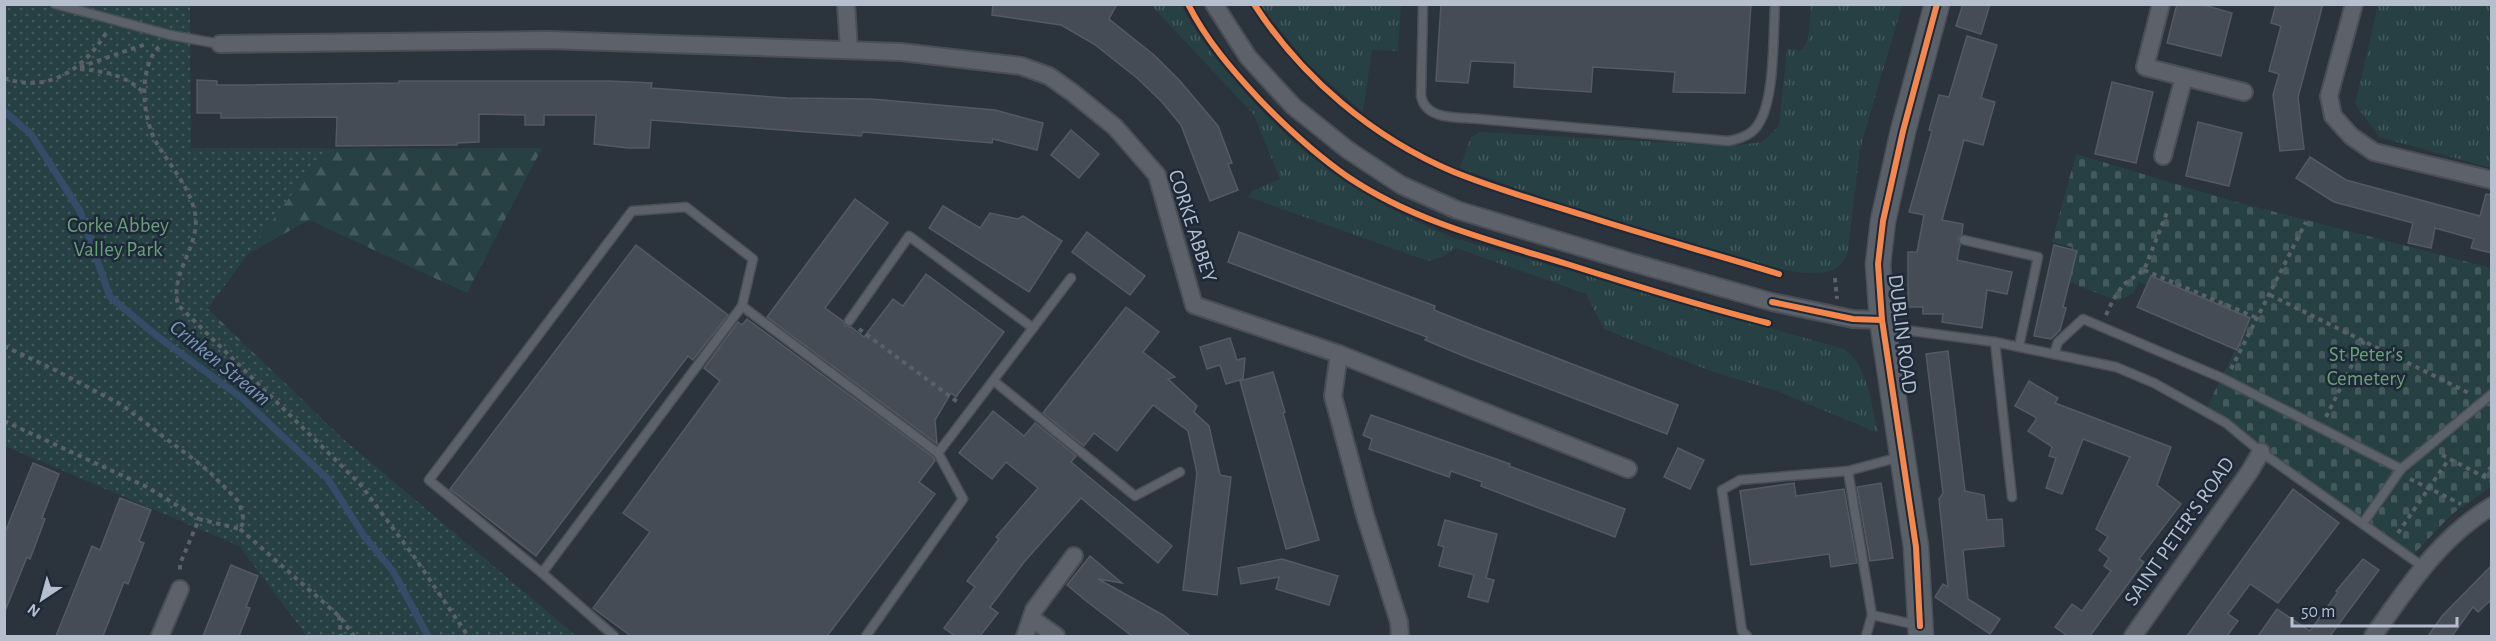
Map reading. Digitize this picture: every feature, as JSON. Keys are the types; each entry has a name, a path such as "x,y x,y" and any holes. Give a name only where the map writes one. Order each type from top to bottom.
{"main road":[{"name":"DUBLIN ROAD","path":"1920,631 1916,547 1884,328 1878,264 1883,221 1903,131 1937,4"}],"street":[{"path":"846,4 849,50"},
{"path":"1214,4 1248,57 1293,106 1348,150 1401,185 1457,210 1627,261 1772,302 1854,319 1884,328"},
{"path":"2162,4 2145,67 2244,92"},
{"path":"2354,4 2329,96 2333,116 2351,136 2374,152 2492,180"},
{"name":"CORKE ABBEY","path":"220,44 548,40 849,50 949,57 1021,66 1058,81 1115,126 1157,175 1179,245 1194,305 1339,354 1628,469"},
{"path":"2163,156 2184,77"},
{"path":"1339,354 1334,396 1365,515 1400,622 1400,636"},
{"name":"SAINT PETER'S ROAD","path":"2133,636 2250,471 2261,452"},
{"path":"2373,636 2422,566 2452,534 2492,506"},
{"path":"1025,636 1034,610 1074,556"},
{"path":"160,636 180,589"},
{"path":"1032,619 1056,636"}],"lane":[{"path":"55,4 170,35 220,44"},
{"path":"1423,4 1421,96 1423,105 1429,112 1479,120 1728,141 1739,139 1754,130 1759,125 1765,110 1775,4"},
{"path":"542,573 742,306 753,259 686,207 632,211 429,480 614,636"},
{"path":"849,321 909,236 1033,328"},
{"path":"1964,240 2038,257 2019,346"},
{"path":"938,453 1071,278"},
{"path":"742,306 938,453 963,499 866,636"},
{"path":"2054,354 2058,342 2083,319 2226,380 2400,471"},
{"path":"1884,328 2019,346 2116,367 2154,383 2226,423 2261,452 2422,566"},
{"path":"1995,342 2013,497"},
{"path":"994,381 1135,496 1180,472"},
{"path":"2366,519 2400,471 2492,394"},
{"path":"1747,636 1742,631 1722,490 1740,480 1848,471 1903,456"},
{"path":"1848,471 1872,615 1866,636"},
{"path":"1872,615 1920,631"}],"path":[{"path":"76,69 94,52 113,20"},
{"path":"4,78 15,82 51,81 76,69 170,35"},
{"path":"170,35 150,56 144,76 144,93 154,139 179,176 194,205 196,226 191,250 179,275 175,293 178,305 360,484 413,555 468,636"},
{"path":"76,69 101,71 131,80 144,93"},
{"path":"2102,327 2113,300 2123,285 2144,270 2168,210"},
{"path":"2226,380 2306,222"},
{"path":"2144,270 2256,318"},
{"path":"2270,295 2484,401"},
{"path":"849,321 970,411"},
{"path":"2320,428 2364,341"},
{"path":"4,346 122,405 210,472 239,502 244,520 240,529"},
{"path":"4,421 147,487 199,519 240,529 339,616 354,636"},
{"path":"2428,447 2492,482"},
{"path":"2396,536 2449,459"},
{"path":"2483,477 2492,466"},
{"path":"2400,471 2461,504"},
{"path":"180,589 180,564 199,519"},
{"path":"339,616 341,636"}],"green space":[{"name":"Corke Abbey Valley Park","path":"5,5 190,5 191,148 326,148 206,311 343,439 576,636 307,636 239,546 5,446"},
{"path":"1151,5 1181,5 1199,36 1221,65 1261,110 1310,156 1361,192 1420,223 1454,238 1844,349 1859,365 1864,376 1878,433 1777,391 1713,372 1604,329 1586,294 1456,248 1442,257 1428,261 1248,197 1252,191 1280,179 1254,115"},
{"path":"1259,5 1401,5 1398,51 1372,50 1363,112 1312,68"},
{"path":"1811,5 1902,5 1860,149 1848,251 1834,270 1802,273 1777,268 1593,214 1460,168 1471,137 1480,132 1732,146 1762,142 1779,126 1787,49 1802,50 1808,40"},
{"path":"2378,5 2491,5 2491,168 2379,137 2355,104"},
{"path":"5,91 191,149 542,148 467,293 309,220 248,254 207,308 343,439 576,636 307,636 281,602"},
{"name":"St Peter's Cemetery","path":"2076,154 2229,200 2491,268 2491,487 2452,514 2413,555 2206,409 2251,318 2151,275 2146,285 2139,282 2134,293 2118,301 2064,280 2072,247 2052,242"}],"building":[{"path":"993,4 1117,4 1109,19 1154,55 1180,81 1218,126 1232,163 1228,164 1238,190 1210,201 1181,125 1162,102 1137,78 1094,44 1061,25 992,15"},
{"path":"1441,4 1751,4 1745,93 1673,92 1675,72 1593,67 1591,92 1514,87 1515,63 1471,61 1468,83 1436,81"},
{"path":"1963,4 1990,4 1981,34 1956,26"},
{"path":"2177,4 2200,4 2232,13 2221,56 2167,43"},
{"path":"2276,4 2323,4 2298,97 2304,149 2280,151 2273,95 2279,74 2269,71 2281,26 2271,23"},
{"path":"1967,36 1997,45 1981,98 1995,102 1983,145 1964,140 1942,220 1963,224 1962,234 1958,239 1960,245 1957,260 2012,272 2007,294 1987,290 1982,328 1942,322 1943,314 1923,314 1923,307 1908,307 1908,252 1917,252 1924,215 1909,212 1932,131 1929,130 1939,95 1949,97"},
{"path":"197,80 217,81 217,85 399,83 399,81 652,83 651,88 787,98 872,99 995,110 1043,123 1037,150 993,139 992,143 863,132 861,136 651,120 649,148 628,148 594,144 596,115 544,115 544,125 525,125 525,115 479,114 479,142 457,143 457,145 336,146 337,117 221,118 221,113 197,113"},
{"path":"2112,82 2153,92 2136,163 2095,154"},
{"path":"2198,122 2242,133 2229,186 2186,176"},
{"path":"1071,130 1099,154 1079,178 1051,155"},
{"path":"2310,157 2346,180 2480,216 2486,194 2492,195 2492,253 2471,248 2474,239 2435,228 2431,248 2408,243 2413,223 2334,202 2296,178"},
{"path":"855,199 888,223 825,308 843,321 845,326 851,327 864,337 893,299 903,306 926,274 1004,332 956,397 951,393 935,420 937,444 767,317"},
{"path":"943,206 980,228 990,213 1018,219 1023,216 1062,241 1029,292 929,228"},
{"path":"1087,232 1145,276 1130,295 1072,252"},
{"path":"1239,232 1435,306 1434,310 1678,405 1667,434 1466,357 1425,340 1427,337 1228,262"},
{"path":"636,245 728,315 693,360 688,356 536,556 450,489"},
{"path":"2054,245 2077,251 2063,307 2066,308 2060,330 2051,339 2034,336"},
{"path":"2151,276 2250,318 2237,350 2137,307"},
{"path":"1126,307 1159,332 1143,352 1175,377 1168,379 1197,406 1194,412 1209,426 1220,475 1231,477 1217,595 1183,590 1197,473 1188,431 1153,405 1117,451 1094,433 1084,446 1043,413"},
{"path":"747,319 933,457 935,461 919,482 935,494 827,636 631,636 593,608 650,532 623,513 720,381 704,368 738,322 742,325"},
{"path":"1230,338 1237,360 1245,358 1243,379 1226,384 1220,365 1207,369 1200,347"},
{"path":"1948,351 1965,491 1984,495 1987,520 2002,519 2004,546 1963,550 1968,599 2000,619 1990,634 1935,597 1943,584 1948,587 1939,499 1943,493 1926,354"},
{"path":"1273,372 1319,540 1286,549 1240,381"},
{"path":"2029,381 2058,398 2055,403 2171,447 2157,485 2181,504 2139,559 2144,562 2090,636 2068,636 2055,627 2072,604 2082,611 2111,571 2104,566 2109,558 2099,550 2108,537 2096,529 2130,457 2083,439 2062,494 2046,488 2056,458 2049,456 2052,447 2028,431 2037,418 2015,406"},
{"path":"993,411 1024,436 1035,423 1076,456 1071,462 1172,546 1158,563 1081,498 1025,561 990,607 998,613 980,636 955,636 944,628 975,587 967,581 999,539 996,537 1038,488 1006,462 992,479 959,453"},
{"path":"1371,415 1510,464 1509,466 1625,509 1615,537 1481,486 1482,482 1451,471 1449,477 1369,449 1372,439 1363,435"},
{"path":"1678,448 1704,460 1690,489 1664,477"},
{"path":"33,463 59,474 42,518 45,519 30,559 27,557 5,611 4,535"},
{"path":"1794,483 1796,496 1844,489 1857,563 1831,567 1829,554 1751,565 1740,491"},
{"path":"1881,483 1893,558 1870,561 1857,487"},
{"path":"2293,489 2339,523 2278,603 2250,584 2228,614 2238,621 2227,636 2187,636"},
{"path":"120,498 151,510 139,541 144,543 128,584 124,582 103,636 56,636 92,546 100,550"},
{"path":"1445,520 1497,534 1486,578 1494,580 1488,602 1468,597 1474,575 1439,566 1444,547 1438,545"},
{"path":"1090,556 1122,583 1098,579 1163,615 1190,636 1132,636 1085,600 1067,585"},
{"path":"1282,559 1338,576 1329,605 1276,589 1279,577 1241,584 1238,568"},
{"path":"2363,559 2379,570 2330,636 2258,636 2277,609 2310,631 2338,592 2336,591"},
{"path":"231,565 258,576 246,607 250,608 239,636 203,636"},
{"path":"2492,565 2492,599 2478,612 2473,607 2452,636 2428,636 2442,616"}],"waterway":[{"name":"Crinken Stream","path":"4,111 31,134 80,211 110,297 157,336 243,399 328,479 364,536 393,571 428,636"}],"cycle path":[{"path":"1188,4 1220,54 1269,109 1324,159 1373,192 1426,218 1482,238 1717,310 1768,323"},
{"path":"1254,4 1294,57 1317,81 1368,123 1395,142 1424,158 1454,172 1518,195 1779,274"},
{"path":"1920,626 1916,547 1882,320 1878,264 1883,221 1903,131 1937,4"},
{"path":"1772,302 1853,319 1882,320"}]}
